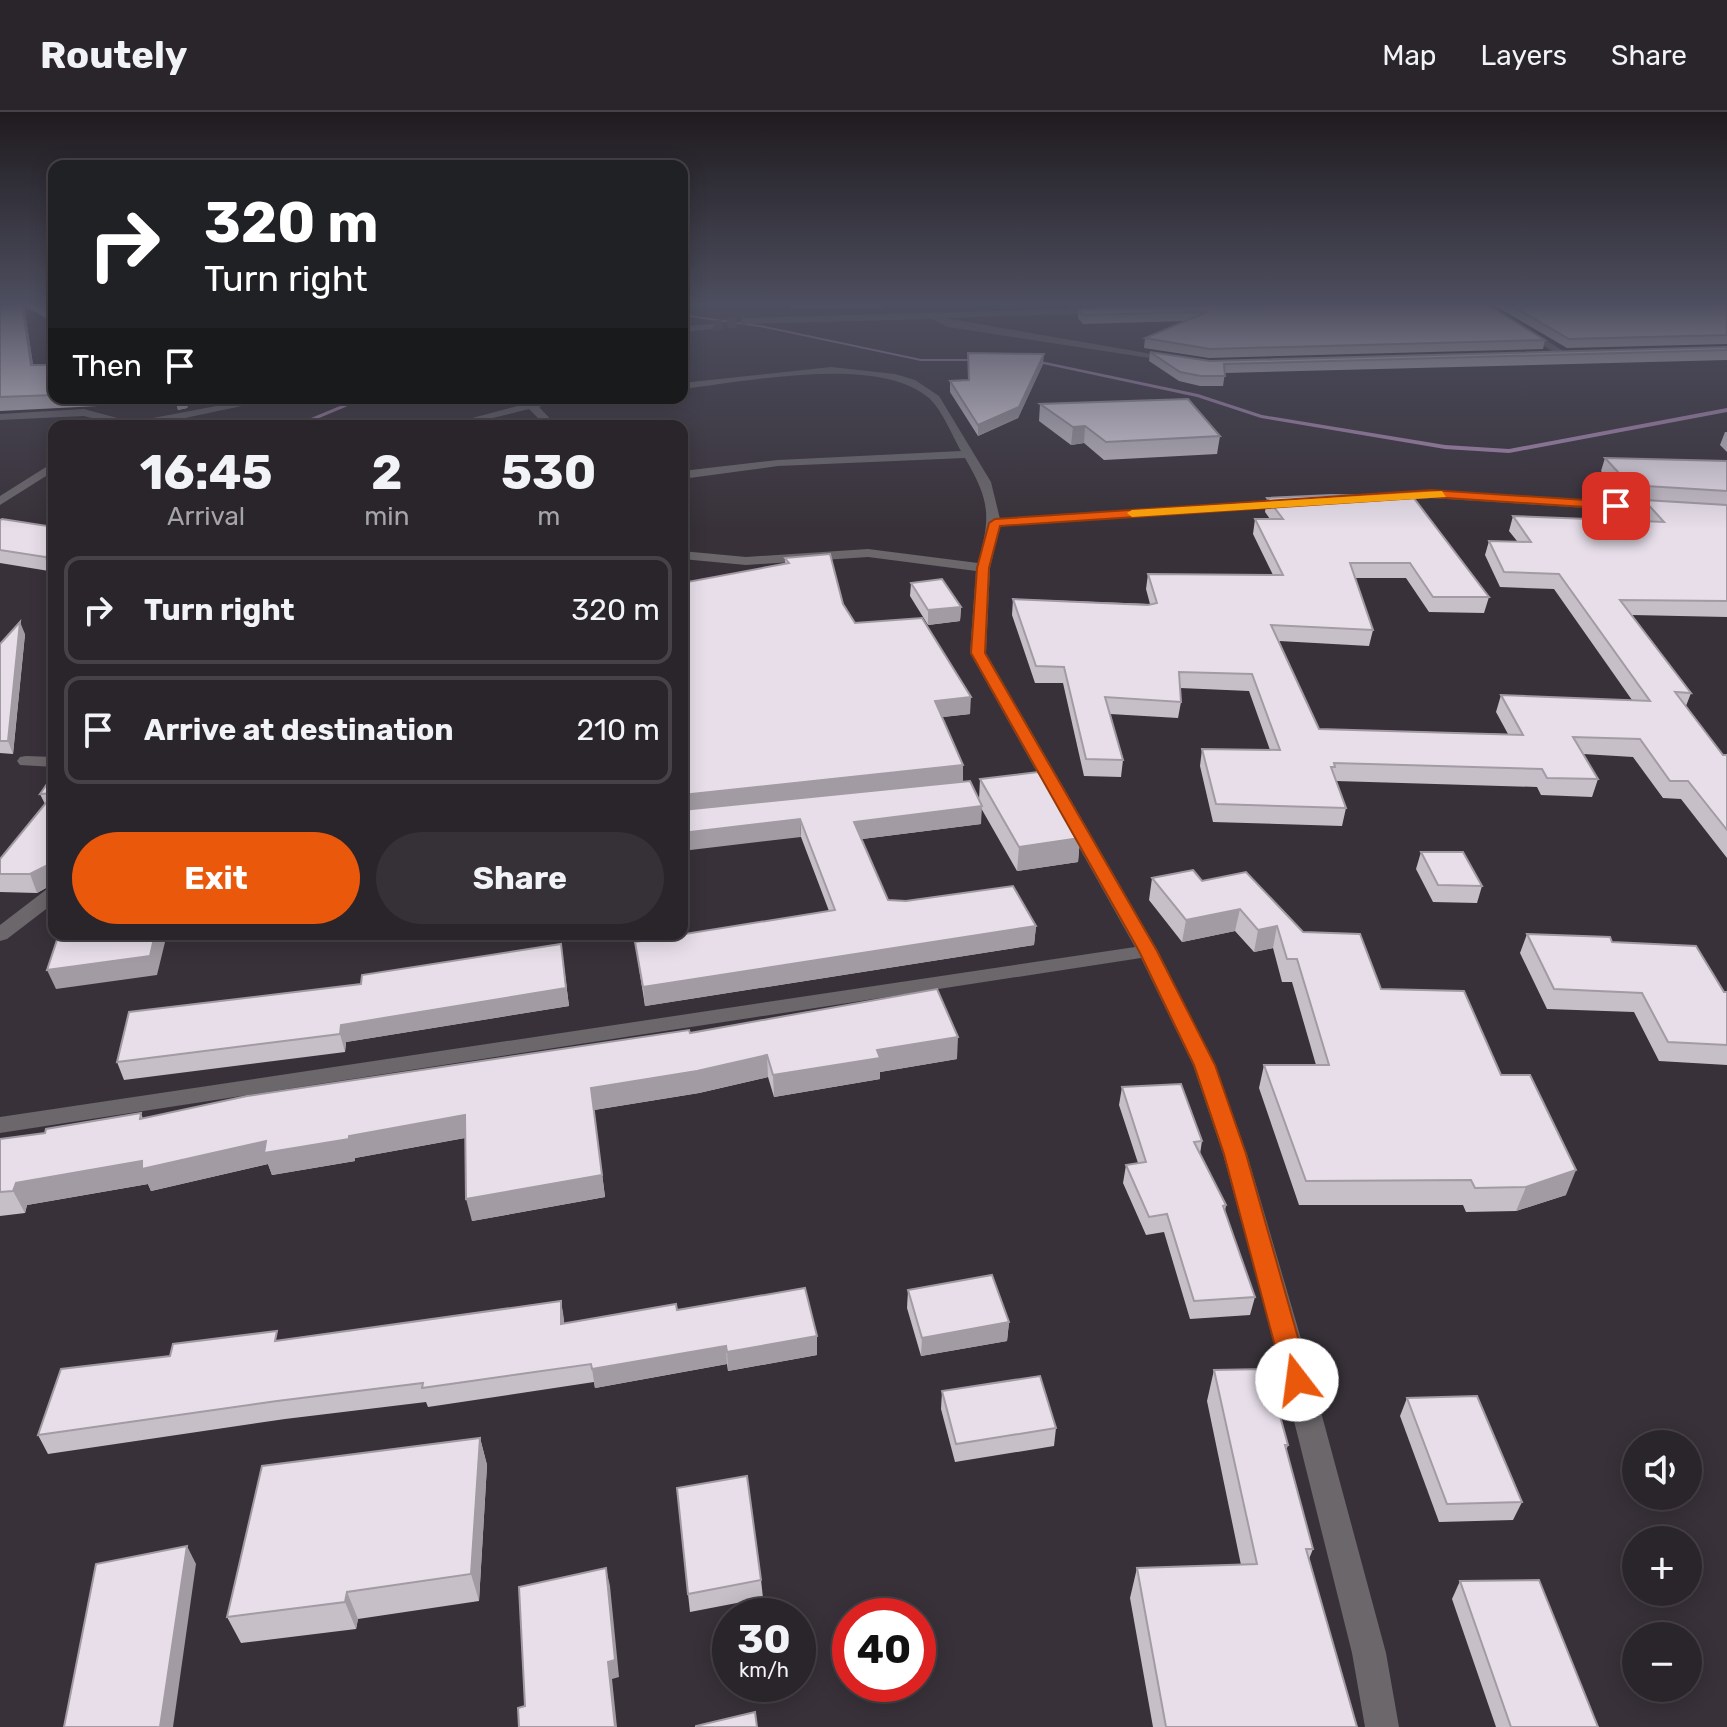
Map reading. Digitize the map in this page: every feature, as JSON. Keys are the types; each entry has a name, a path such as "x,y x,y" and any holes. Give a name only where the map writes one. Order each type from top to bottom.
{"street":[{"path":"688,385 734,379"},
{"path":"902,379 935,398 985,482 995,523 983,568 978,653 1041,782 1148,951 1204,1065 1235,1154 1369,1653 1382,1727"},
{"path":"162,420 243,404"},
{"path":"471,420 535,404"},
{"path":"531,405 546,420"},
{"path":"0,417 89,413 122,420"},
{"path":"688,474 778,463 968,454"},
{"path":"0,501 48,470"},
{"path":"1356,499 1431,494 1678,510"},
{"path":"995,523 1311,501"},
{"path":"688,556 746,561 868,553 983,568"},
{"path":"732,572 746,561"},
{"path":"26,761 48,762"},
{"path":"0,935 48,898"},
{"path":"0,1125 1148,951"}],"building":[{"path":"0,379 48,379 48,395 0,397"},
{"path":"1032,379 1019,407 978,425 950,381"},
{"path":"1188,399 1220,436 1106,442 1085,426 1073,427 1040,404"},
{"path":"1605,458 1727,461 1727,491 1630,485"},
{"path":"1332,495 1413,497 1489,597 1433,597 1410,563 1350,563 1373,630 1271,625 1319,729 1523,735 1501,695 1650,701 1559,574 1504,572 1489,541 1531,542 1513,516 1664,522 1644,500 1727,505 1727,601 1620,600 1691,693 1675,692 1723,755 1727,755 1727,830 1688,781 1670,781 1640,739 1573,737 1598,779 1547,778 1542,769 1334,763 1335,767 1331,767 1346,808 1216,804 1202,749 1280,750 1252,674 1179,672 1181,702 1105,697 1123,760 1086,759 1064,667 1036,666 1013,599 1148,605 1157,603 1148,574 1283,575 1255,519 1283,519 1267,498"},
{"path":"0,520 48,526 48,555 0,550"},
{"path":"830,554 843,604 855,623 922,618 971,697 935,701 963,765 688,794 688,582 789,563 785,558"},
{"path":"942,579 961,607 928,610 911,583"},
{"path":"20,622 8,741 0,741 0,644"},
{"path":"1038,772 1080,838 1019,847 980,779"},
{"path":"970,781 982,806 854,822 888,900 906,901 1013,886 1036,926 643,987 635,942 688,940 688,934 835,910 800,819 688,832 688,809"},
{"path":"48,783 48,793 40,794"},
{"path":"48,800 48,872 46,866 30,874 0,874 0,859"},
{"path":"1421,852 1463,852 1482,886 1438,885"},
{"path":"1193,870 1202,881 1246,872 1303,932 1360,934 1381,989 1464,991 1501,1075 1530,1075 1576,1170 1526,1187 1475,1188 1471,1180 1306,1181 1264,1065 1329,1065 1297,959 1287,959 1277,926 1258,930 1240,909 1186,920 1152,878"},
{"path":"1527,934 1610,937 1612,942 1696,946 1724,992 1727,992 1727,1045 1668,1042 1642,993 1554,989"},
{"path":"57,940 154,940 150,956 47,970"},
{"path":"561,944 566,988 341,1025 340,1034 117,1062 129,1012 361,984 362,975"},
{"path":"937,989 958,1037 877,1050 880,1058 773,1075 767,1055 697,1071 591,1088 602,1175 466,1199 465,1115 264,1153 266,1141 142,1169 142,1161 16,1183 13,1191 0,1192 0,1139 45,1133 46,1129 141,1113 140,1119 247,1096 689,1030 690,1033"},
{"path":"1181,1084 1202,1141 1194,1142 1226,1205 1223,1206 1255,1297 1194,1301 1167,1214 1149,1217 1126,1165 1146,1162 1122,1087"},
{"path":"992,1275 1009,1322 922,1338 908,1290"},
{"path":"805,1288 817,1336 727,1352 726,1346 592,1369 591,1364 422,1388 423,1383 38,1435 61,1369 170,1356 173,1344 277,1331 275,1341 561,1301 561,1324 676,1304 677,1310"},
{"path":"1267,1369 1313,1549 1306,1549 1357,1727 1166,1727 1137,1568 1257,1564 1214,1370"},
{"path":"1040,1376 1056,1428 956,1444 942,1391"},
{"path":"1477,1396 1522,1502 1447,1504 1407,1398"},
{"path":"480,1438 471,1574 347,1592 345,1602 227,1617 262,1466"},
{"path":"747,1476 761,1580 688,1594 677,1488"},
{"path":"187,1546 160,1727 64,1727 96,1564"},
{"path":"606,1568 615,1660 608,1662 615,1727 519,1727 518,1708 525,1706 519,1587"},
{"path":"1539,1580 1598,1727 1511,1727 1460,1581"},
{"path":"755,1712 757,1727 696,1727 696,1726"}],"waterway":[{"path":"1121,379 1198,396 1261,416 1445,447 1509,451 1727,410"},
{"path":"310,420 349,404"}],"slow traffic":[{"path":"1132,513 1442,494"}],"route":[{"path":"1297,1380 1235,1154 1204,1065 1148,951 978,653 983,568 995,523 1431,494 1616,506"}]}
